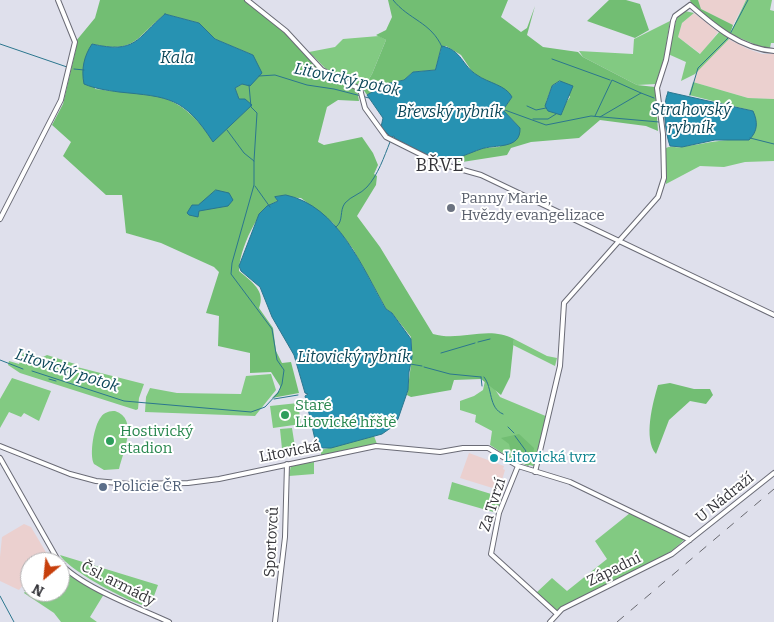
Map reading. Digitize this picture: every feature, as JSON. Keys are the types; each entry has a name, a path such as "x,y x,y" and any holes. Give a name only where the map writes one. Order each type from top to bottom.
{"street":[{"path":"0,219 61,100 75,42 58,0"},
{"path":"248,0 286,31 322,70 360,89 365,108 386,137 438,163 476,173 774,315"},
{"path":"535,472 560,366 564,303 658,197 664,185 664,152 657,88 666,60 673,21 690,2 728,35 751,46 774,51"},
{"name":"Litovická","path":"0,446 70,474 96,481 129,484 188,484 376,446 440,452 463,448 488,448 518,466 570,482 690,540"},
{"name":"Čsl. armády","path":"0,458 54,552"},
{"name":"Sportovců","path":"275,622 283,563 287,464"},
{"name":"Za Tvrzí","path":"518,466 499,513 491,554 556,613"},
{"name":"U Nádraží","path":"690,540 774,473"},
{"name":"Západní","path":"550,622 556,613 672,554 690,540"},
{"name":"Čsl. armády","path":"70,572 100,589 169,622"}],"shaded area":[{"path":"698,0 746,0 733,25 701,9"},
{"path":"694,13 718,32 701,54 678,37 682,23"},
{"path":"728,39 762,54 774,54 774,99 748,98 693,82 698,68"},
{"path":"469,453 504,466 503,469 505,470 499,490 460,478"},
{"path":"24,524 31,527 46,552 20,552 19,590 0,581 2,537"}],"green space":[{"path":"100,0 244,0 285,33 321,71 357,89 359,101 338,100 327,107 318,142 324,145 362,137 373,153 378,165 374,174 377,176 376,185 357,216 380,247 433,334 454,336 494,333 514,339 510,377 501,395 481,379 454,380 451,390 411,397 407,395 412,357 411,337 392,313 386,309 353,249 333,223 301,198 276,197 278,201 263,211 251,230 242,252 239,271 253,283 259,292 261,302 259,308 273,328 276,351 282,363 291,362 299,393 272,398 280,390 280,386 271,372 250,373 250,353 218,346 219,316 206,313 219,272 214,267 161,243 126,233 122,195 106,195 63,156 71,142 52,125 63,104 76,49 76,41 95,18","holes":["165,14 199,23 215,39 253,55 242,84 235,88 239,100 251,105 213,141 188,111 175,103 148,95 95,89 92,44 107,47 127,45 134,42"]},
{"path":"388,0 508,0 501,17 521,32 527,28 535,6 527,35 543,47 578,52 583,57 637,85 655,87 658,131 646,126 600,120 579,138 531,142 511,148 507,155 456,163 453,159 483,148 499,147 520,128 503,110 512,97 473,73 461,55 446,46 441,49 435,70 413,72 404,80 386,84 367,95 363,89 372,74 386,40 376,35 386,30 392,17","holes":["560,81 570,97 563,107 562,113 546,102 552,86"]},
{"path":"609,0 626,0 640,4 649,30 635,38 587,21"},
{"path":"690,0 698,0 701,9 733,25 730,34 702,15 692,5"},
{"path":"746,0 772,0 770,10 774,11 774,43 771,43 770,48 759,46 730,34"},
{"path":"685,11 694,13 682,23 678,37 700,54 720,31 729,39 695,74 681,81 686,62 668,54 677,17"},
{"path":"670,21 664,58 656,84 637,85 583,57 579,51 633,54 634,39"},
{"path":"379,36 386,40 372,74 363,89 332,75 309,52 335,47 343,39"},
{"path":"693,82 748,98 774,99 774,161 745,162 724,167 700,166 666,184 666,148 749,140 753,111 689,95"},
{"path":"514,339 547,356 557,358 555,366 513,345"},
{"path":"23,353 43,357 47,355 75,364 77,367 144,384 139,398 138,409 136,410 20,373 8,365 9,361 19,364"},
{"path":"271,374 276,390 255,416 145,412 146,397 150,388 177,393 241,394 246,376"},
{"path":"486,376 500,397 548,417 538,462 533,466 514,461 490,445 492,431 475,422 476,415 460,410 460,401 474,396 483,390"},
{"path":"12,378 51,391 39,421 24,413 21,417 9,412 0,428 0,399"},
{"path":"670,383 694,389 710,389 713,395 706,404 690,401 669,420 656,454 650,439 650,420 658,385"},
{"name":"Staré Litovické hřště","path":"298,403 301,424 273,428 270,406"},
{"name":"Hostivický stadion","path":"115,411 122,415 126,421 128,437 119,469 104,470 94,464 92,454 93,440 96,426 102,415"},
{"path":"292,428 295,447 282,449 280,429"},
{"path":"519,434 534,448 532,462 528,466 513,459 509,444 501,438"},
{"path":"374,436 377,444 321,456 321,450"},
{"path":"314,462 314,474 289,476 291,465"},
{"path":"452,482 501,497 497,513 448,499"},
{"path":"630,513 684,540 673,550 658,559 556,611 536,593 552,578 567,591 607,559 595,541"},
{"path":"70,558 158,585 150,607 130,600 102,586 70,565"},
{"path":"70,575 104,594 90,617 97,622 61,622 54,613 38,602 70,602"}],"water":[{"name":"Kala","path":"165,14 199,23 215,39 253,55 262,73 250,86 242,84 235,88 239,99 245,99 252,105 213,142 193,116 174,102 163,98 105,90 84,84 84,63 92,44 107,47 127,45 141,37"},
{"name":"Břevský rybník","path":"442,46 454,51 481,78 501,87 509,93 512,97 503,110 520,128 516,140 506,145 481,149 458,157 444,159 426,154 394,138 394,136 391,137 381,127 383,118 367,95 386,84 404,80 413,72 435,70"},
{"path":"560,81 573,86 561,115 548,111 545,106 552,86"},
{"name":"Strahovský rybník","path":"668,92 753,111 756,119 756,130 749,140 715,140 682,147 670,146 665,119 665,104"},
{"path":"216,190 229,193 233,200 228,206 199,211 198,217 187,213 192,205 198,205"},
{"name":"Litovický rybník","path":"286,195 304,201 334,225 358,257 386,309 392,313 411,339 412,357 408,390 398,419 392,427 382,434 331,448 317,448 305,396 308,394 305,393 294,355 272,317 260,287 241,271 239,266 259,214 267,206 278,201 275,197"}],"waterway":[{"path":"393,0 399,7 426,26 442,47"},
{"path":"730,34 748,0"},
{"path":"690,95 698,68 729,37"},
{"path":"0,44 67,67"},
{"path":"552,59 610,80"},
{"path":"74,69 84,70"},
{"name":"Litovický potok","path":"259,76 275,75 307,85 334,89 369,98"},
{"path":"595,116 612,80 641,93"},
{"path":"249,85 251,107 257,113 254,161"},
{"path":"600,117 641,93 654,98"},
{"path":"527,106 536,110 546,108"},
{"name":"Litovický potok","path":"502,109 546,125 591,116 659,122"},
{"path":"533,119 548,119 556,114"},
{"name":"Litovický potok","path":"32,371 124,401 251,412 265,407 278,393 282,384 284,370 277,360 272,329 231,274 232,263 254,185 254,161 244,153 227,130"},
{"name":"Litovický potok","path":"750,138 774,144"},
{"path":"336,227 340,222 345,203 365,189 371,182 390,142"},
{"name":"Litovický potok","path":"255,186 270,207"},
{"path":"478,342 490,339"},
{"path":"441,353 475,343"},
{"name":"Litovický potok","path":"0,360 23,369"},
{"path":"410,364 422,366"},
{"path":"424,367 450,374 481,377"},
{"path":"481,377 482,386"},
{"path":"484,377 495,407 503,414"},
{"name":"Litovický potok","path":"49,379 56,381"},
{"name":"Litovický potok","path":"274,399 298,395"},
{"path":"508,427 514,433"},
{"path":"515,436 526,451 519,463"},
{"path":"0,596 14,622"}],"railway":[{"path":"617,622 774,489"}],"place":[{"name":"Panny Marie, Hvězdy evangelizace","path":"451,208"},
{"name":"Staré Litovické hřště","path":"285,415"},
{"name":"Hostivický stadion","path":"110,441"},
{"name":"Litovická tvrz","path":"494,458"},
{"name":"Policie ČR","path":"103,487"}],"district":[{"name":"BŘVE","path":"440,166"}]}
